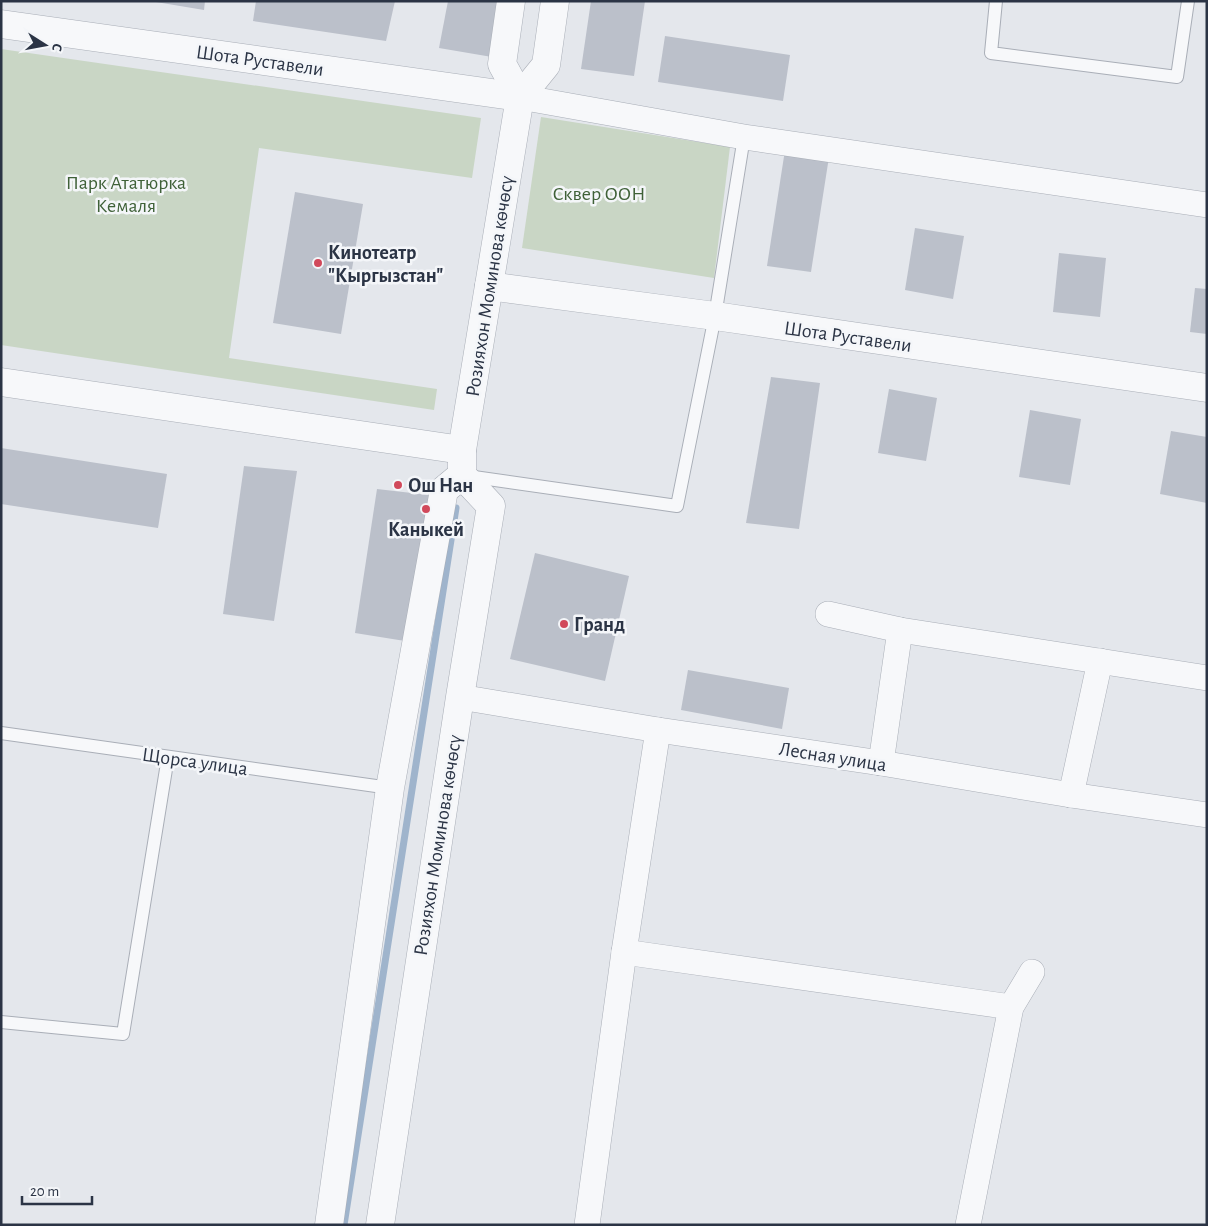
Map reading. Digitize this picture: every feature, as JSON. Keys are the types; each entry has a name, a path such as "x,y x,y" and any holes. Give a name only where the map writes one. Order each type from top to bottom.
{"street":[{"path":"512,1 502,64 520,97 744,137 1207,204"},
{"name":"Розияхон Моминова көчөсү","path":"380,1225 491,506 462,463 520,97 546,65 555,1"},
{"name":"Шота Руставели","path":"1,24 520,97"},
{"name":"Шота Руставели","path":"489,286 715,316 1207,388"},
{"path":"1,382 462,463 444,490 390,788 329,1225"},
{"path":"828,614 900,630 1207,678"},
{"path":"881,763 900,630"},
{"path":"1071,795 1100,661"},
{"name":"Лесная улица","path":"460,697 658,730 881,763 1071,795 1207,815"},
{"path":"587,1225 624,952 658,730"},
{"path":"624,952 1011,1007"},
{"path":"968,1225 1011,1007 1032,972"}],"lane":[{"path":"996,1 991,53 1177,77 1188,1"},
{"path":"462,463 677,506 715,316 744,137"},
{"name":"Щорса улица","path":"1,733 390,788"},
{"path":"1,1022 123,1034 168,757"}],"green space":[{"name":"Парк Ататюрка Кемаля","path":"1,49 481,118 472,178 259,148 229,358 437,389 434,410 1,345"},
{"name":"Сквер ООН","path":"541,117 730,147 714,278 522,248"}],"building":[{"path":"156,1 205,1 204,10"},
{"path":"256,1 395,1 386,41 253,21"},
{"path":"448,1 502,1 492,57 439,48"},
{"path":"591,1 645,1 634,76 581,69"},
{"path":"665,36 790,55 783,101 658,82"},
{"path":"785,150 829,157 811,272 767,266"},
{"name":"Кинотеатр \"Кыргызстан\"","path":"295,192 363,204 341,334 273,323"},
{"path":"915,228 964,236 953,299 905,290"},
{"path":"1059,253 1106,258 1100,317 1053,312"},
{"path":"1195,288 1207,289 1207,334 1190,332"},
{"path":"771,377 820,383 799,529 746,523"},
{"path":"889,389 937,398 926,461 878,453"},
{"path":"1030,410 1081,419 1070,485 1019,477"},
{"path":"1171,431 1207,437 1207,503 1160,494"},
{"path":"1,448 167,474 158,528 1,504"},
{"path":"244,466 297,471 274,621 223,614"},
{"path":"377,489 429,495 405,641 355,633"},
{"path":"535,553 629,576 605,681 510,659"},
{"path":"688,670 789,688 782,729 681,710"}],"waterway":[{"path":"344,1225 456,508"}],"place":[{"name":"Кинотеатр \"Кыргызстан\"","path":"318,263"},
{"name":"Ош Нан","path":"398,485"},
{"name":"Каныкей","path":"426,509"},
{"name":"Гранд","path":"564,624"}]}
